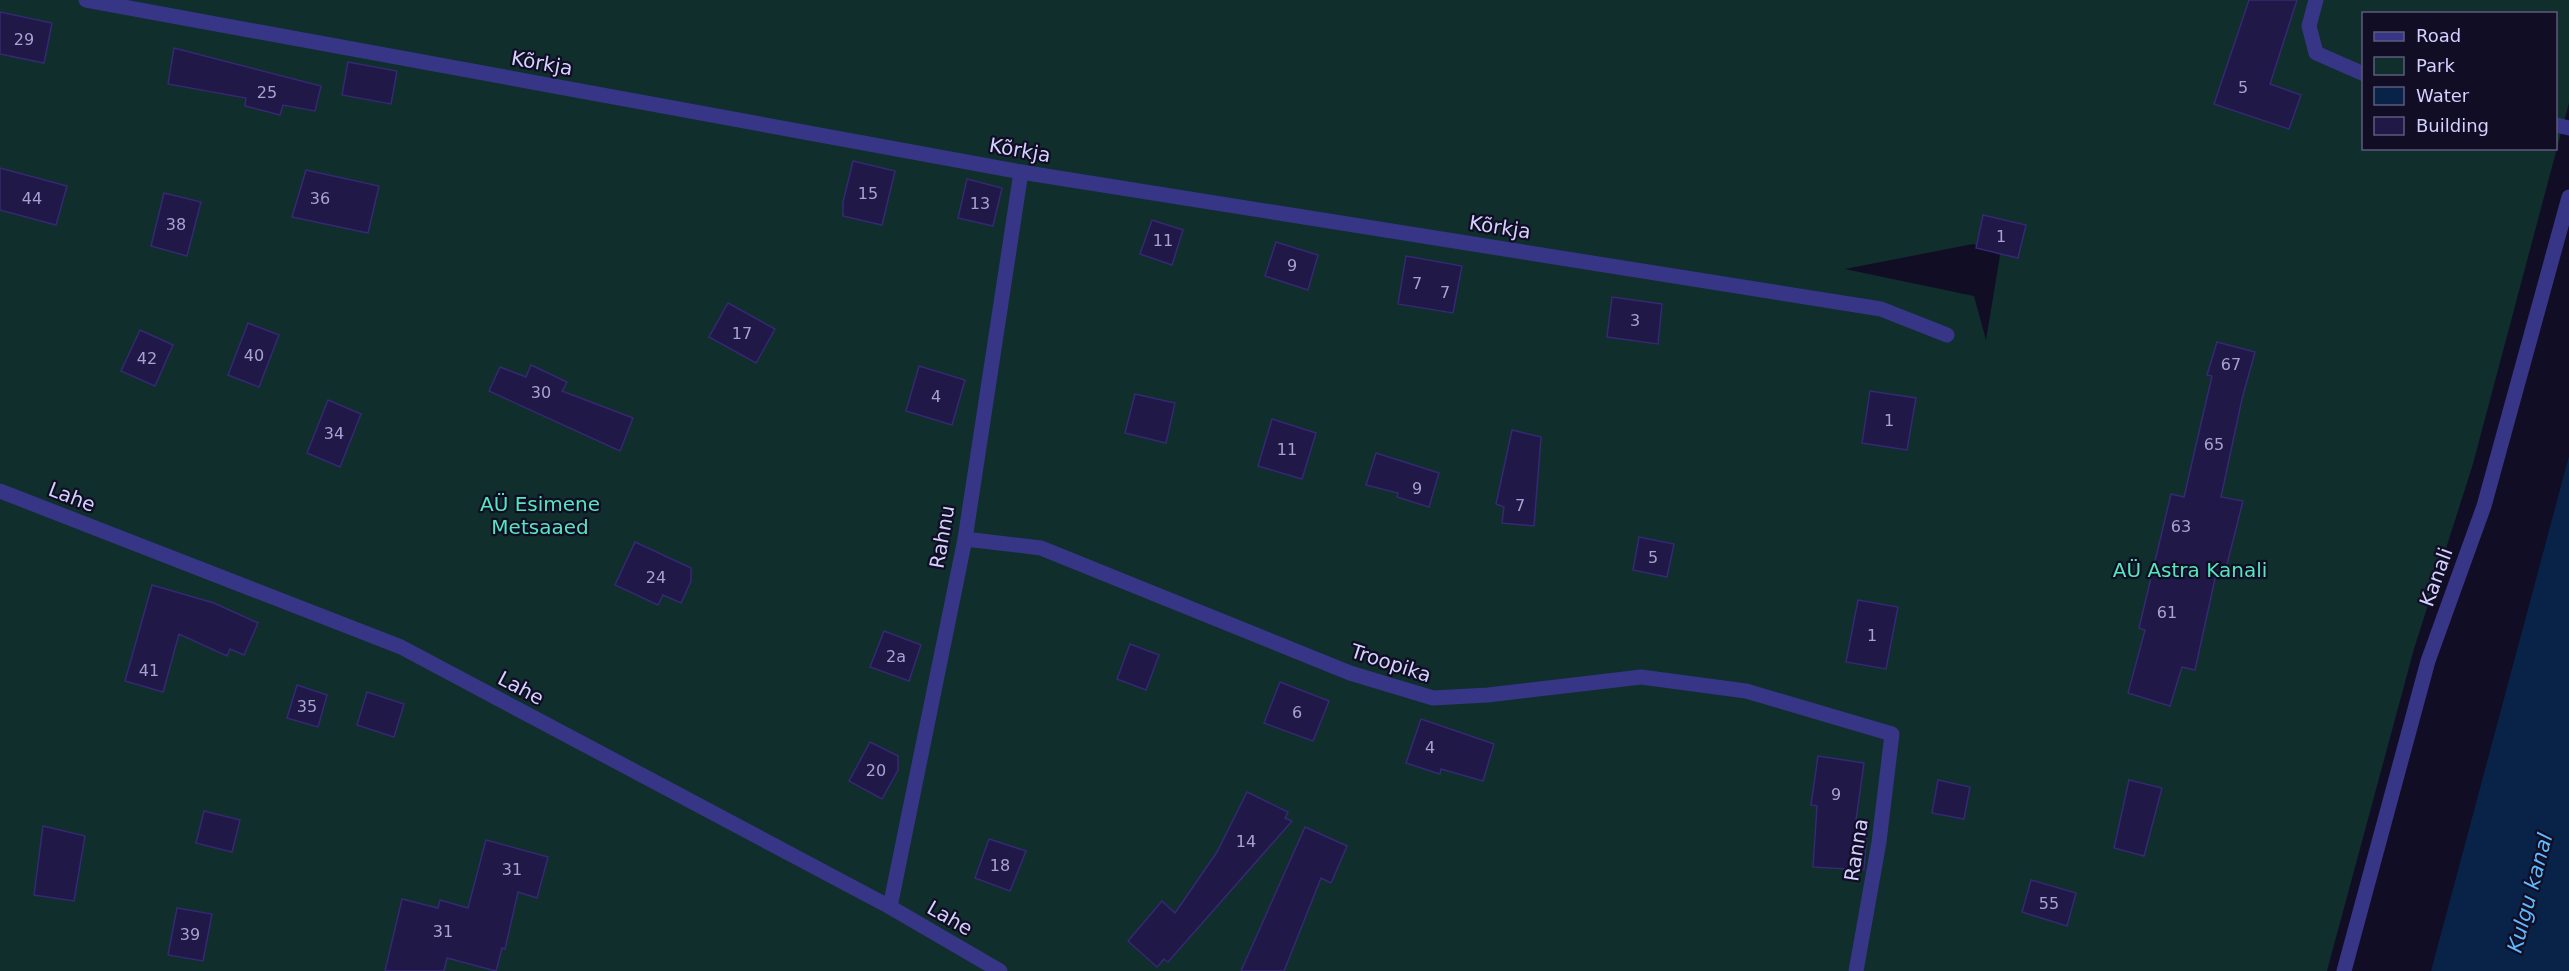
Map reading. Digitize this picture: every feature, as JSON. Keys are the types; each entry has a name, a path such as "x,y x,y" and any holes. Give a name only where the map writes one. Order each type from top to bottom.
{"street":[{"name":"Kõrkja","path":"86,0 1021,172 1881,309 1947,335"},
{"path":"2316,0 2309,26 2316,53 2362,73"},
{"name":"Rahnu","path":"890,907 965,538 1021,172"},
{"name":"Kanali","path":"2344,971 2428,661 2484,506 2569,197"},
{"name":"Lahe","path":"0,491 401,647 890,907 1000,971"},
{"name":"Troopika","path":"965,538 1041,548 1350,673 1433,698 1488,695 1641,677 1746,691 1892,734"},
{"name":"Ranna","path":"1856,971 1879,842 1892,734"}],"green space":[{"name":"AÜ Esimene Metsaaed","path":"0,0 2569,0 2569,103 2557,148 2557,12 2362,12 2362,150 2557,150 2473,464 2414,649 2327,971 0,971","holes":["1973,244 2000,255 1986,340 1974,296 1845,269"]}],"water":[{"name":"Kulgu kanal","path":"2569,456 2569,971 2431,971"}],"building":[{"path":"2249,0 2297,0 2270,84 2301,95 2289,129 2214,104"},
{"path":"0,12 52,23 44,63 0,54"},
{"path":"174,48 321,86 315,111 283,105 280,115 245,106 246,98 168,84"},
{"path":"348,62 397,71 391,104 342,95"},
{"path":"853,161 895,171 882,225 843,216 843,202"},
{"path":"0,168 67,186 56,225 0,210"},
{"path":"306,170 379,186 368,233 292,217"},
{"path":"967,179 1002,188 993,226 958,218"},
{"path":"164,193 201,202 187,256 151,246"},
{"path":"1983,215 2026,225 2018,258 1976,248"},
{"path":"1152,220 1183,230 1172,265 1140,254"},
{"path":"1276,242 1318,255 1308,290 1265,276"},
{"path":"1406,256 1462,266 1453,313 1398,304"},
{"path":"1612,297 1662,304 1658,344 1607,337"},
{"path":"728,303 775,329 756,363 709,337"},
{"path":"248,323 279,335 259,387 228,375"},
{"path":"140,330 173,345 155,386 121,371"},
{"path":"2217,342 2255,352 2242,399 2221,497 2243,501 2224,576 2216,574 2195,670 2182,667 2170,706 2128,693 2145,630 2139,628 2171,494 2184,497 2212,376 2207,375"},
{"path":"531,365 567,382 562,391 633,418 620,451 489,391 500,367 526,377"},
{"path":"919,366 965,380 952,425 906,411"},
{"path":"1870,391 1916,398 1907,450 1862,443"},
{"path":"1135,394 1175,403 1166,443 1125,433"},
{"path":"328,400 361,414 340,467 307,453"},
{"path":"1272,419 1316,433 1302,479 1258,466"},
{"path":"1512,430 1541,437 1534,526 1502,523 1504,507 1496,504"},
{"path":"1376,453 1439,473 1429,507 1397,497 1398,493 1366,485"},
{"path":"1639,537 1674,544 1667,577 1633,570"},
{"path":"635,542 691,568 691,581 681,603 663,595 658,605 615,585"},
{"path":"152,585 214,603 258,623 244,655 230,649 227,656 179,634 163,692 125,681"},
{"path":"1858,600 1898,607 1886,669 1846,662"},
{"path":"884,631 921,645 909,681 870,667"},
{"path":"1130,644 1159,655 1146,690 1117,679"},
{"path":"1280,682 1329,701 1313,741 1264,723"},
{"path":"297,685 327,695 318,727 287,718"},
{"path":"367,692 404,704 394,737 357,725"},
{"path":"1421,719 1494,744 1483,781 1441,769 1440,774 1406,763"},
{"path":"870,742 898,756 898,770 882,799 849,781"},
{"path":"1818,756 1864,763 1855,827 1867,828 1864,870 1813,867 1817,806 1811,805"},
{"path":"1938,780 1970,787 1964,819 1932,813"},
{"path":"2129,780 2162,788 2144,856 2114,848"},
{"path":"1247,792 1288,812 1285,818 1292,821 1168,962 1164,959 1157,967 1128,941 1162,901 1175,913 1217,852"},
{"path":"204,811 240,820 232,852 196,843"},
{"path":"43,826 85,836 74,901 34,895"},
{"path":"1305,827 1347,846 1331,883 1321,878 1284,971 1241,971"},
{"path":"989,839 1026,851 1010,891 975,878"},
{"path":"486,840 548,857 537,898 518,892 505,949 502,948 496,971 447,958 444,971 385,971 402,899 438,908 440,900 468,908"},
{"path":"2031,880 2076,893 2067,926 2022,912"},
{"path":"177,908 212,914 203,961 168,955"}],"park label":[{"name":"AÜ Astra Kanali","path":"2190,570"}]}
